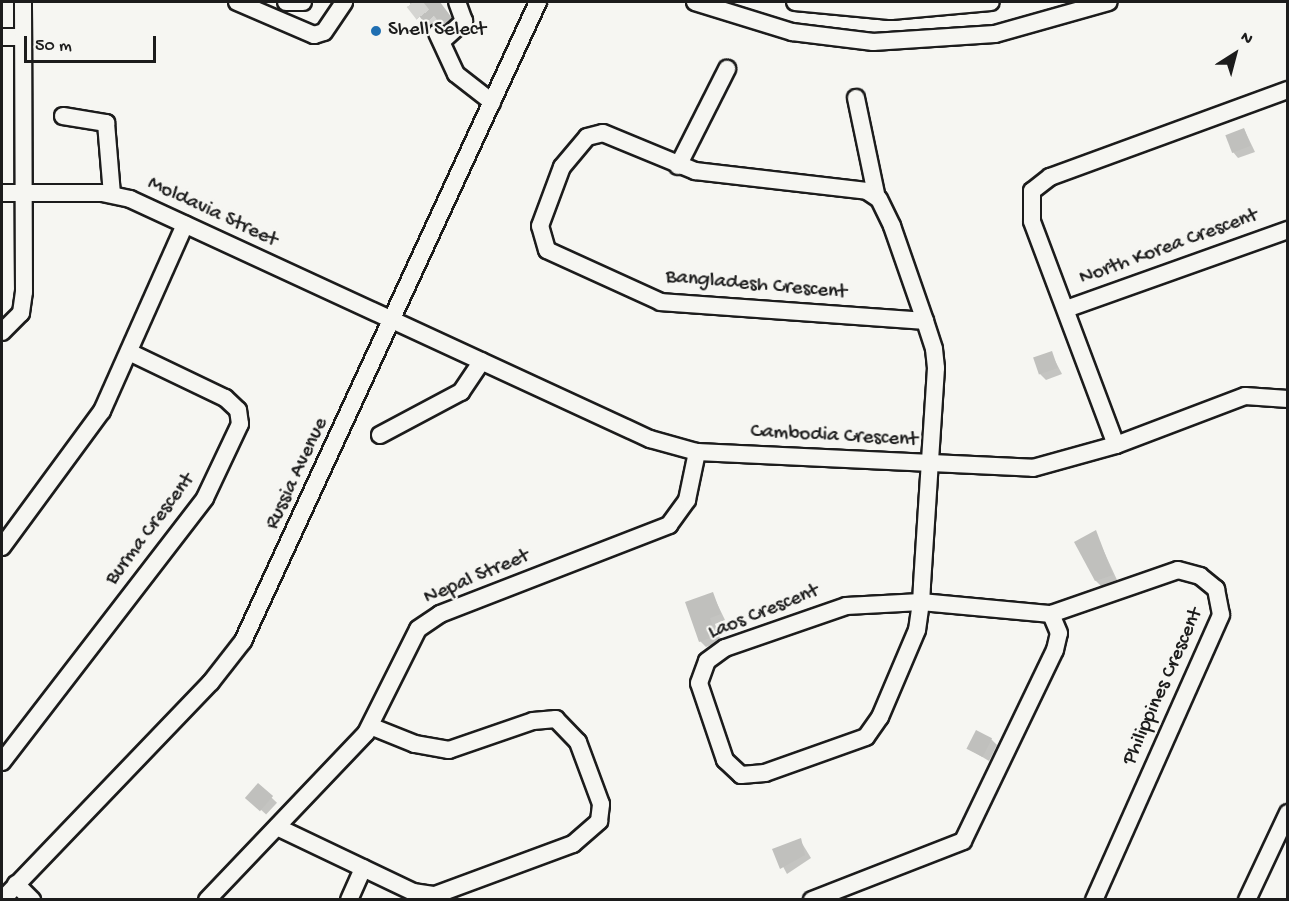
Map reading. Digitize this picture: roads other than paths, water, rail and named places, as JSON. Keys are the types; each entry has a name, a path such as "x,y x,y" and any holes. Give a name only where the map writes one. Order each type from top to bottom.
{"street":[{"path":"2,332 23,306 25,193 23,2"},
{"path":"237,2 264,7 314,35 324,32 344,2"},
{"path":"286,2 303,2"},
{"path":"458,2 464,21 439,37 456,74 492,102"},
{"name":"Russia Avenue","path":"2,900 211,682 243,641 538,2"},
{"path":"695,2 792,32 873,42 995,34 1109,2"},
{"path":"795,2 891,11 991,2"},
{"path":"2,37 23,37"},
{"path":"678,166 727,69"},
{"name":"North Korea Crescent","path":"1116,445 1029,207 1037,185 1287,90"},
{"path":"856,98 876,194 925,321 936,368 928,465"},
{"path":"63,117 106,123 112,194"},
{"name":"Bangladesh Crescent","path":"876,194 678,166 613,135 587,137 562,167 540,226 542,244 558,257 661,302 925,321"},
{"name":"Moldavia Street","path":"2,193 112,194 185,225 392,321"},
{"path":"2,547 90,430 131,353 185,225"},
{"name":"North Korea Crescent","path":"1066,309 1287,230"},
{"name":"Cambodia Crescent","path":"392,321 650,439 697,452 928,465 1033,468 1116,445 1245,396 1287,399"},
{"name":"Burma Crescent","path":"2,762 205,498 238,430 240,416 225,398 131,353"},
{"path":"380,435 461,392 482,361"},
{"name":"Nepal Street","path":"207,900 370,726 406,645 428,621 669,525 687,500 697,452"},
{"name":"Laos Crescent","path":"921,602 830,610 713,655 699,683 729,765 741,775 755,775 866,737 907,657 921,602 928,465"},
{"name":"Philippines Crescent","path":"921,602 1051,614 1178,570 1211,583 1222,602 1218,622 1094,900"},
{"path":"812,900 963,841 980,816 1055,650 1059,633 1051,614"},
{"path":"277,827 413,892 446,893 584,838 601,813 578,742 556,719 532,721 449,750 415,744 370,726"},
{"path":"1247,900 1287,813"},
{"path":"349,900 363,868"},
{"path":"16,884 32,900"}],"tunnel":[{"path":"413,2 437,33"}],"place":[{"name":"Shell Select","path":"376,31"}]}
